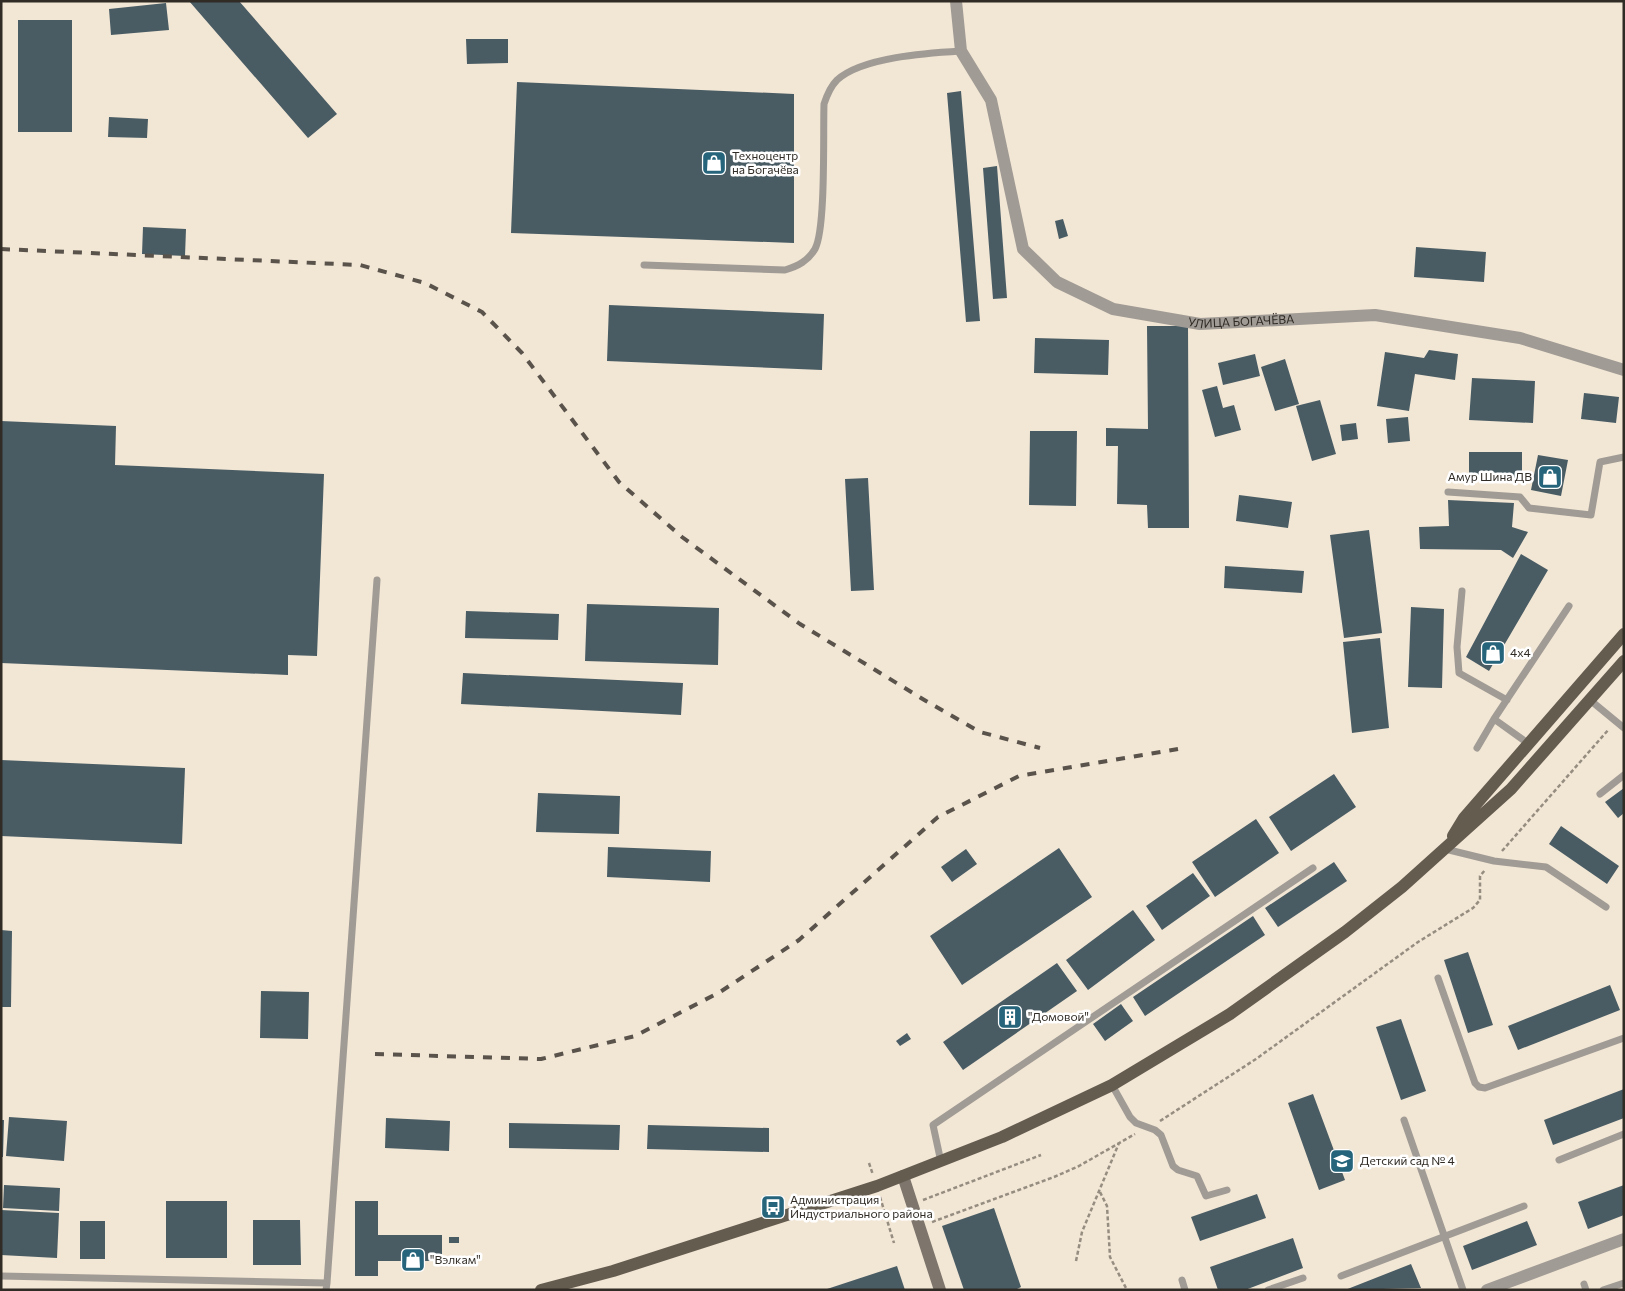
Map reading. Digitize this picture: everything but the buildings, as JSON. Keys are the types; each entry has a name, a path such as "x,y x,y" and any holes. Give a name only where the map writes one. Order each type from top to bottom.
{"main road":[{"path":"1446,849 1464,818 1624,634"},
{"path":"541,1290 613,1271 877,1186 1030,1126 1112,1085 1230,1014 1345,932 1446,849 1511,789 1624,662"}],"street":[{"path":"956,1 961,51"},
{"name":"УЛИЦА БОГАЧЁВА","path":"961,51 991,100 1023,248 1057,282 1113,309 1200,324 1375,315 1520,338 1624,370"},
{"path":"903,1176 940,1290"},
{"path":"1487,1290 1624,1239"}],"lane":[{"path":"644,265 785,270 798,266 809,258 820,236 824,104 828,92 836,81 856,69 908,55 961,51"},
{"path":"1448,492 1520,496 1529,508 1592,515 1600,462 1624,457"},
{"path":"1,1276 326,1286 377,580"},
{"path":"1462,591 1457,647 1459,673 1507,700"},
{"path":"1477,748 1494,719 1569,606"},
{"path":"1590,700 1624,728"},
{"path":"1494,719 1529,745"},
{"path":"1600,794 1624,776"},
{"path":"1446,849 1494,861 1546,867 1606,907"},
{"path":"941,1162 933,1125 1313,868"},
{"path":"1438,978 1475,1083 1479,1087 1485,1088 1624,1038"},
{"path":"1112,1085 1130,1117 1161,1135 1173,1166 1178,1170 1197,1176 1206,1196 1227,1190"},
{"path":"1404,1120 1463,1290"},
{"path":"1559,1160 1624,1134"},
{"path":"1341,1276 1524,1206"},
{"path":"1268,1290 1303,1278"},
{"path":"1182,1280 1185,1290"},
{"path":"1603,1290 1624,1283"}],"path":[{"path":"920,1226 1054,1177 1078,1166 1146,1128 1207,1092 1418,942 1473,908 1480,900 1480,876 1616,722"},
{"path":"1076,1261 1082,1232 1120,1142"},
{"path":"912,1204 1042,1155"},
{"path":"869,1162 894,1243"},
{"path":"1100,1192 1107,1206 1110,1257 1127,1290"}],"railway":[{"path":"1,249 360,265 425,283 482,312 522,353 619,482 682,537 800,624 926,701 980,732 1040,748"},
{"path":"375,1054 541,1059 635,1036 720,992 799,940 938,817 1019,776 1178,749"}],"place":[{"name":"Техноцентр на Богачёва","path":"714,163"},
{"name":"Амур Шина ДВ","path":"1550,477"},
{"name":"4х4","path":"1493,653"},
{"name":"\"Домовой\"","path":"1010,1017"},
{"name":"Детский сад № 4","path":"1342,1161"},
{"name":"Администрация Индустриального района","path":"773,1207"},
{"name":"\"Вэлкам\"","path":"413,1260"}]}
